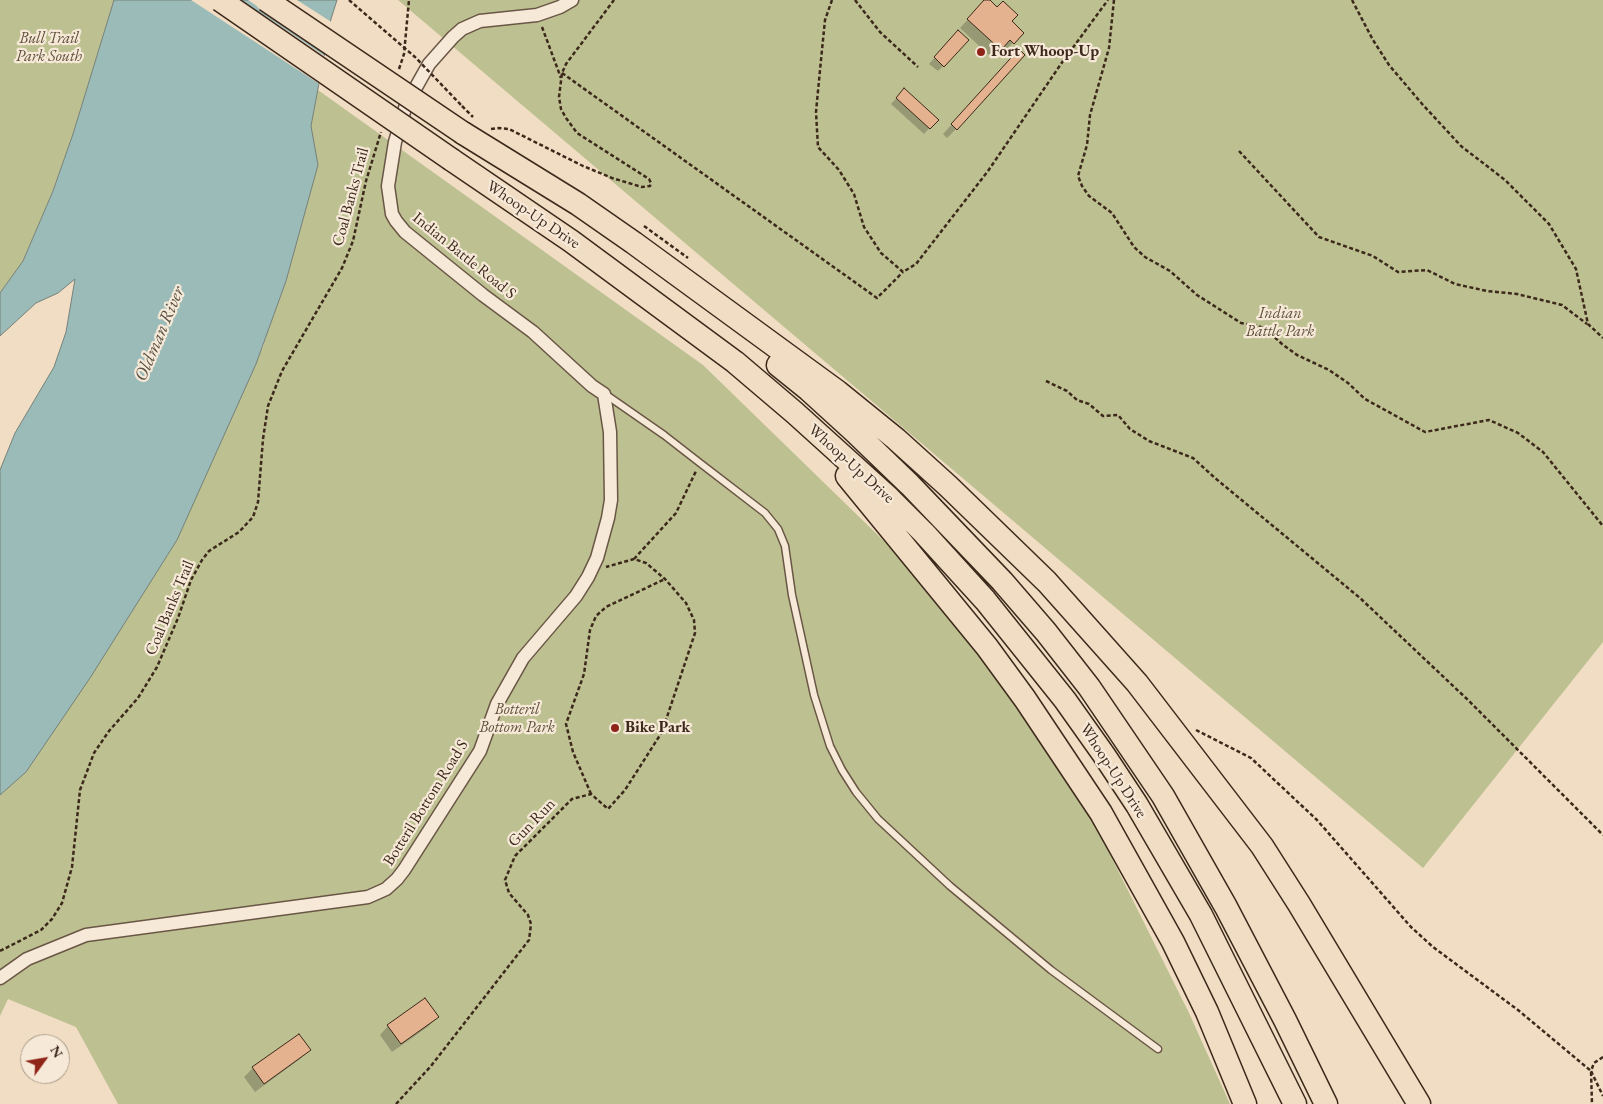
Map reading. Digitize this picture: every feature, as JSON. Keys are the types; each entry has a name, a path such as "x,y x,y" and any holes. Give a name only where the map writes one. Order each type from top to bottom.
{"highway":[{"name":"Whoop-Up Drive","path":"220,0 571,241 670,313 735,362 890,498 985,600 1065,700 1104,755 1137,805 1201,915 1295,1104"},
{"name":"Whoop-Up Drive","path":"266,0 463,133 751,343 810,390 910,485 1002,581 1046,632 1088,687 1163,796 1226,907 1326,1104"},
{"path":"463,133 618,231 838,392 926,466 1047,582 1137,683 1262,846 1419,1104"},
{"path":"795,413 923,567 986,647 1064,756 1101,814 1173,942 1207,1012 1245,1104"}],"street":[{"name":"Indian Battle Road S","path":"572,0 538,16 480,21 462,29 453,37 429,64 406,105 396,142 388,186 390,207 396,221 405,232 483,295 533,332 592,386 604,394"},
{"name":"Botteril Bottom Road S","path":"0,978 27,959 86,935 368,898 386,889 397,879 480,751 497,704 524,658 576,596 597,558 611,500 610,432 604,394"}],"lane":[{"path":"604,394 700,462 765,513 778,529 785,546 792,595 814,695 830,746 856,792 878,819 950,886 1051,970 1158,1049"}],"path":[{"path":"349,0 415,57 462,106"},
{"path":"398,72 404,54 409,0"},
{"path":"488,131 499,128 509,129 604,175 642,187 650,186 651,183 648,179 586,139 570,126 559,97 562,73 572,56 614,0"},
{"path":"832,0 826,20 816,112 818,148 839,170 854,194 864,227 881,253 903,272"},
{"path":"855,0 880,32 918,66"},
{"path":"562,73 877,298 903,272 916,264 988,170 1108,0"},
{"path":"1114,0 1109,48 1090,115 1087,145 1078,176 1089,196 1112,213 1134,247 1170,271 1197,296 1242,323 1259,326 1270,332 1297,355 1329,370 1348,382 1365,399 1425,432 1489,420 1518,433 1543,452 1569,487 1603,526"},
{"path":"1352,0 1373,40 1389,65 1423,105 1462,146 1505,180 1549,224 1576,269 1588,324"},
{"path":"538,16 561,78"},
{"name":"Coal Banks Trail","path":"0,951 41,930 52,919 62,903 72,867 80,790 94,753 109,730 138,698 157,667 178,618 191,580 202,560 209,551 239,532 253,517 258,502 263,439 268,406 282,371 342,268 350,250 366,181 382,126"},
{"path":"1239,151 1319,237 1373,256 1398,272 1427,270 1455,284 1487,291 1517,294 1562,306 1588,324 1603,338"},
{"path":"1046,381 1067,391 1077,400 1089,404 1104,416 1118,415 1130,430 1149,441 1193,458 1360,598 1468,700 1603,835"},
{"path":"597,558 602,568 634,559 676,513 700,462"},
{"path":"634,559 646,563 665,579 686,602 694,620 694,633 662,732 625,790 608,809 591,794 573,752 566,724 584,674 590,630 596,616 606,607 665,579"},
{"path":"1192,728 1251,758 1317,820 1411,927 1433,947 1518,1010 1591,1071 1603,1096"},
{"name":"Gun Run","path":"396,1104 431,1066 529,940 531,924 528,915 509,893 505,880 514,856 572,799 591,794"},
{"path":"1592,1104 1591,1071 1594,1063 1603,1057"}],"green space":[{"name":"Bull Trail Park South","path":"0,0 114,0 73,134 53,191 23,261 0,293"},
{"name":"Indian Battle Park","path":"398,0 1603,0 1603,642 1423,868"},
{"name":"Botteril Bottom Park","path":"318,90 703,365 887,544 1052,738 1189,1013 1230,1104 118,1104 76,1027 8,999 0,1016 0,793 263,347"}],"water":[{"name":"Oldman River","path":"114,0 337,0 331,19 311,126 318,165 286,281 256,364 177,540 90,678 26,772 0,795 0,470 15,433 54,367 66,332 75,279 58,293 36,303 0,336 0,293 23,261 53,191 73,134"}],"pier":[{"path":"191,0 240,0 276,23 326,57 321,85"},
{"path":"248,0 297,0 333,23 327,53"}],"building":[{"path":"984,0 990,0 997,7 1003,1 1018,15 1012,21 1024,33 1014,44 1010,40 1001,50 967,19"},
{"path":"958,30 969,40 944,67 934,57"},
{"path":"1019,49 1025,55 957,130 951,124"},
{"path":"904,88 939,120 930,129 896,98"},
{"path":"425,998 439,1017 401,1044 387,1025"},
{"path":"299,1034 311,1050 264,1084 252,1067"}],"place":[{"name":"Fort Whoop-Up","path":"981,52"},
{"name":"Bike Park","path":"615,728"}]}
